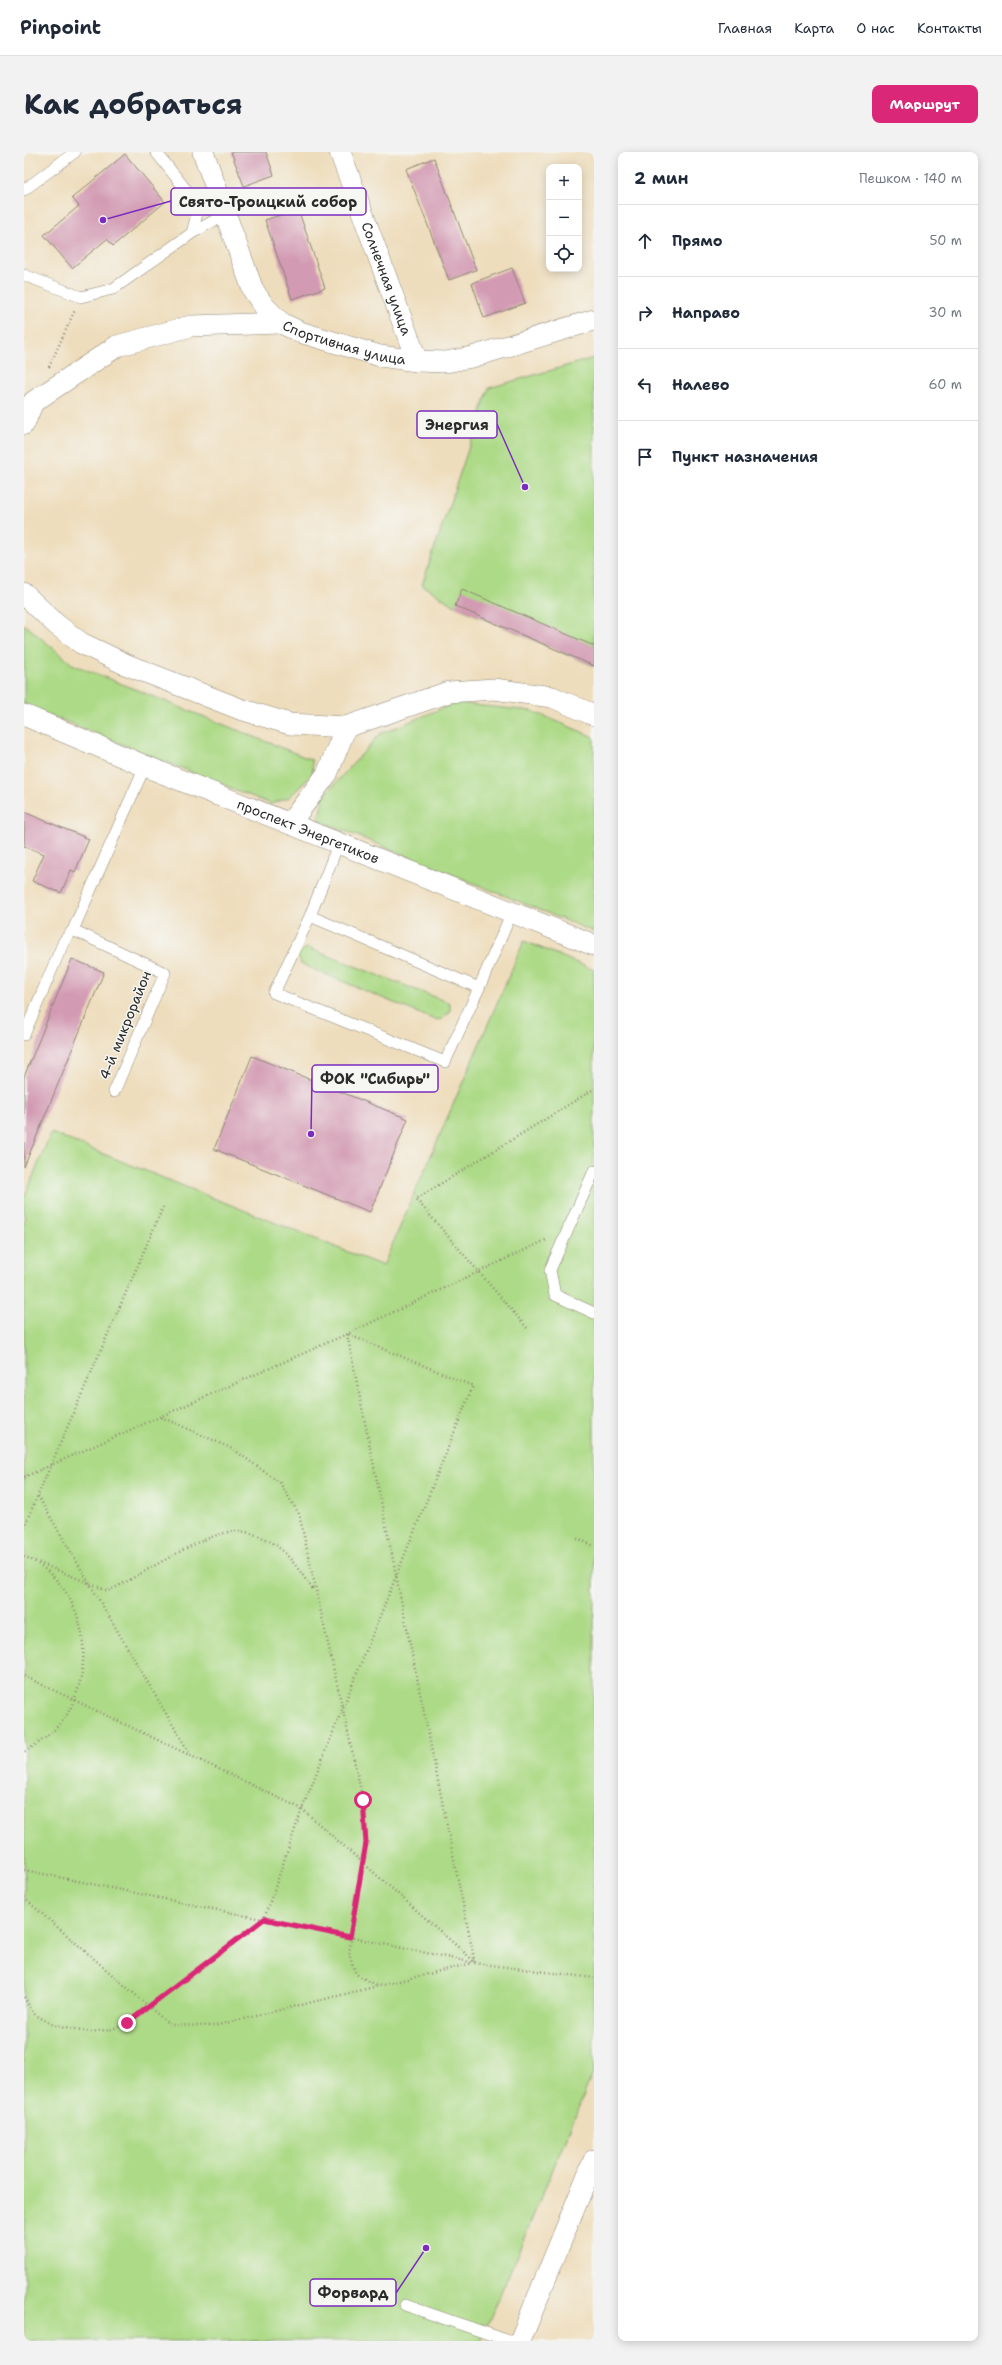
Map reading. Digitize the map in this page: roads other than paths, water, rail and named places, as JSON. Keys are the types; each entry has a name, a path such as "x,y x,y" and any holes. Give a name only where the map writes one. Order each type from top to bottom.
{"street":[{"name":"Спортивная улица","path":"203,152 253,290 264,306 281,323 300,332 380,356 417,361 446,362 472,357 594,320"},
{"name":"Солнечная улица","path":"340,152 417,361"},
{"path":"24,424 33,402 117,346 191,326 281,323"},
{"path":"24,594 57,625 81,643 125,664 240,709 290,724 346,727 449,692 494,689 552,697 594,715"},
{"name":"проспект Энергетиков","path":"24,716 145,766 339,842 594,945"},
{"path":"290,823 326,774 346,727"},
{"path":"520,2341 594,2160"}],"lane":[{"path":"24,190 75,152"},
{"path":"156,152 199,206 192,233"},
{"path":"24,275 81,297 113,288 192,233 226,214"},
{"path":"24,1035 64,941 73,930 145,766"},
{"path":"339,842 310,916 274,993 445,1062 512,912"},
{"path":"310,916 479,988"},
{"name":"4-й микрорайон","path":"73,930 165,973 114,1092"},
{"path":"594,1171 550,1270 555,1295 594,1313"},
{"path":"405,2305 509,2341"}],"place":[{"name":"Свято-Троицкий собор","path":"103,220"},
{"name":"Энергия","path":"525,487"},
{"name":"ФОК \"Сибирь\"","path":"311,1134"},
{"name":"Форвард","path":"426,2248"}]}
